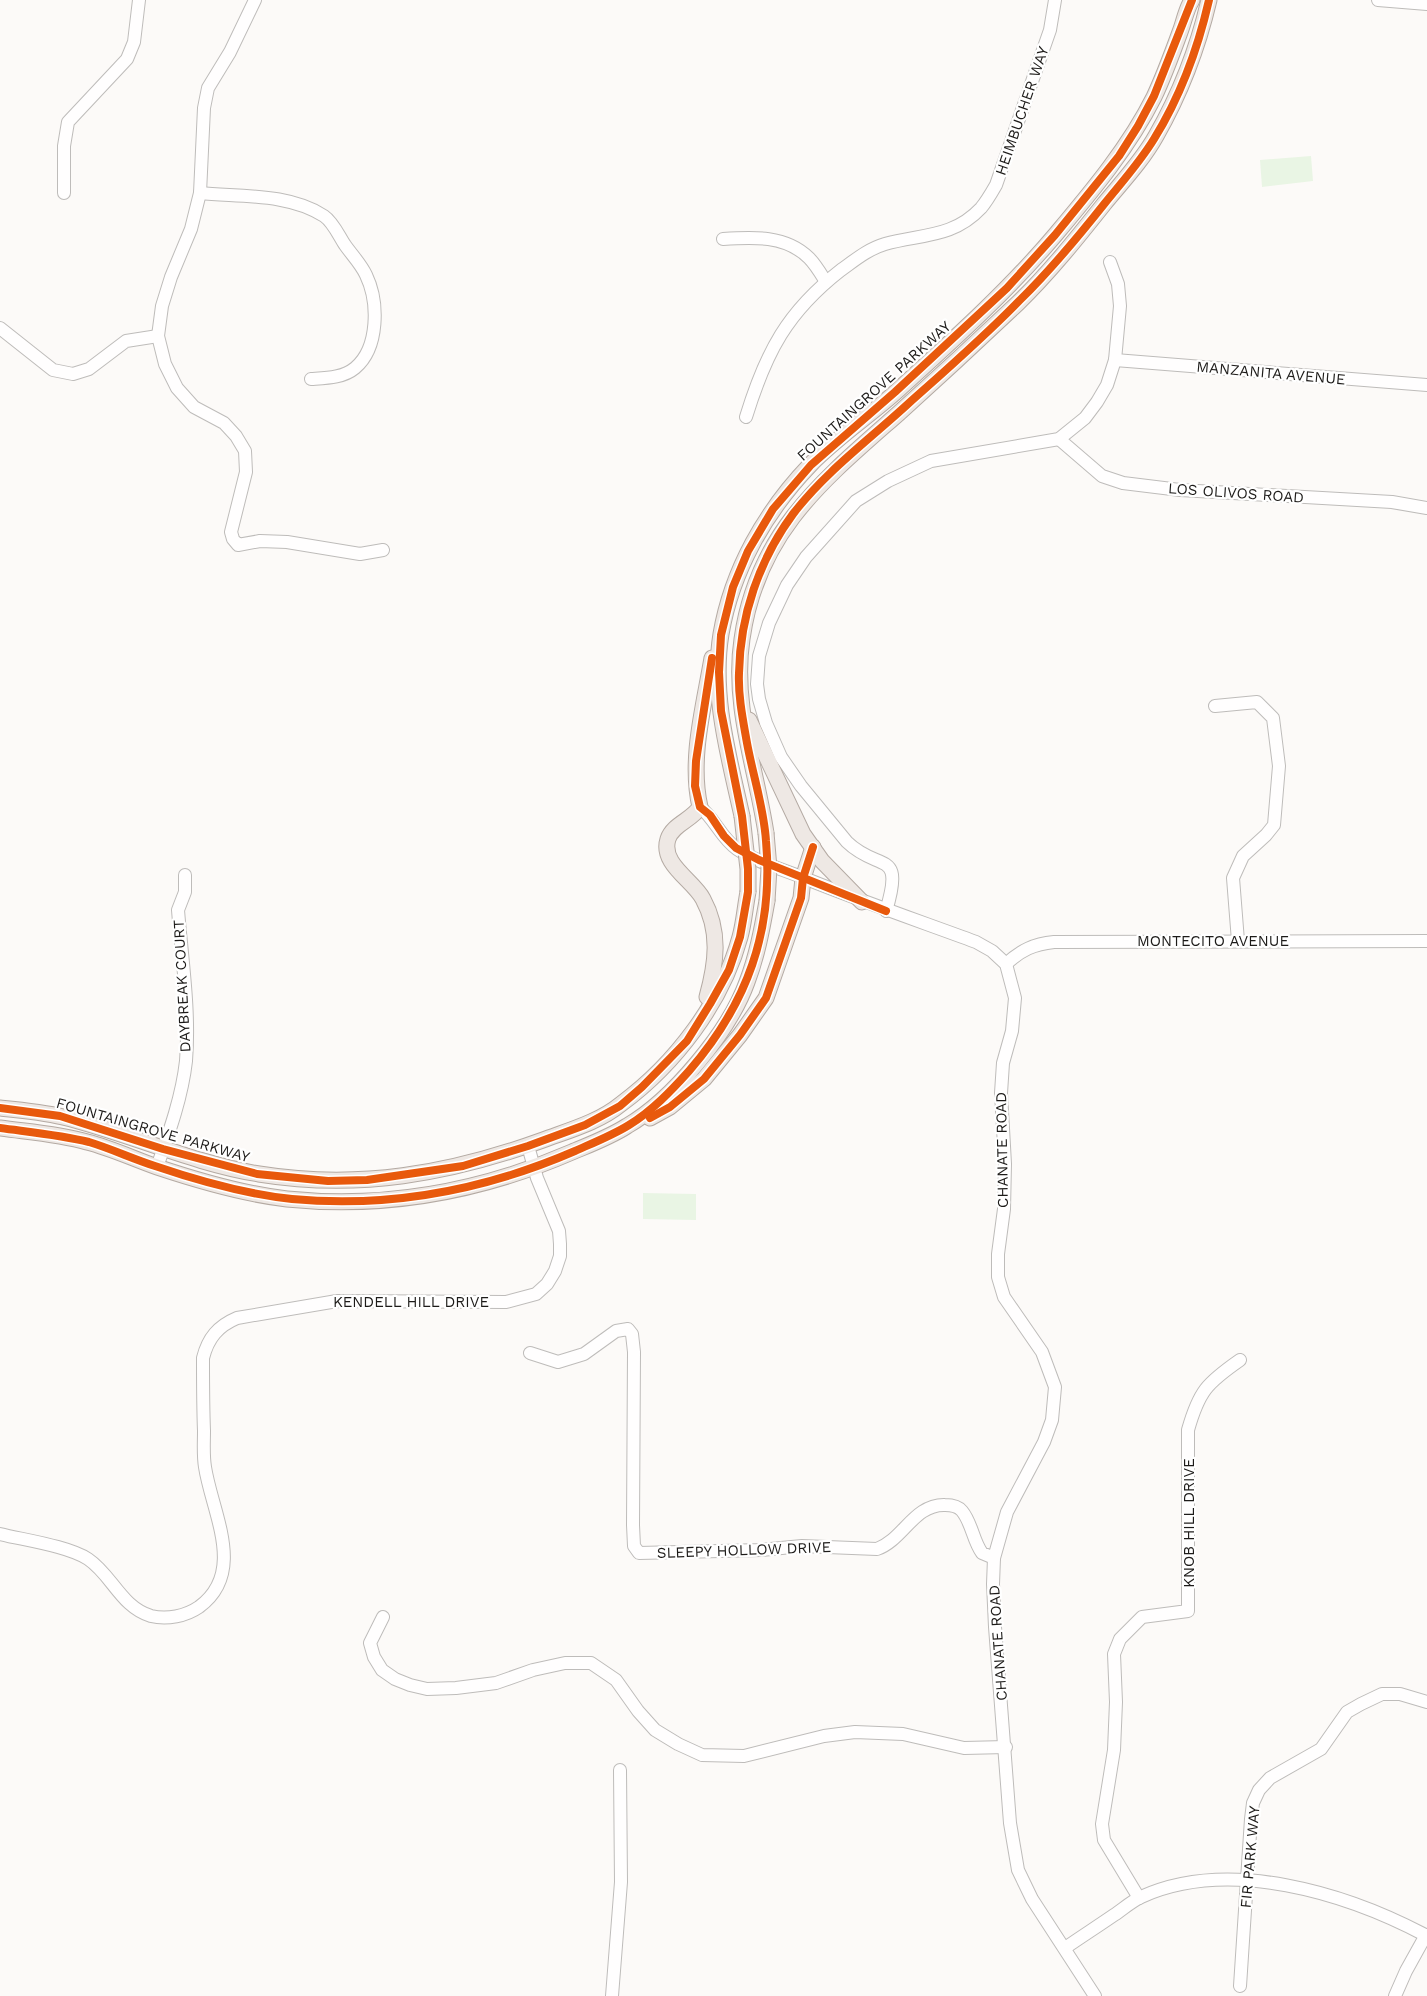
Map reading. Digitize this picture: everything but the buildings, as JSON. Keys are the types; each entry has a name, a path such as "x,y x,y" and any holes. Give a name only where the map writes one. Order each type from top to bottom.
{"main road":[{"name":"FOUNTAINGROVE PARKWAY","path":"0,1108 60,1116 163,1149 257,1174 328,1181 367,1180 463,1166 528,1146 585,1125 620,1106 642,1087 687,1041 729,970 740,937 748,892 748,869 742,816 721,711 719,672 721,635 733,587 748,551 773,509 811,465 896,392 1007,288 1055,235 1119,156 1154,96 1192,0"},
{"name":"FOUNTAINGROVE PARKWAY","path":"0,1128 87,1142 157,1167 241,1191 286,1198 368,1201 436,1195 536,1168 627,1126 653,1108 680,1082 707,1050 729,1017 747,984 760,942 767,901 769,868 766,833 744,725 738,674 749,602 765,558 794,513 829,475 1019,302 1070,248 1156,136 1196,50 1209,0"},
{"path":"687,1041 706,1000 715,966 716,946 712,924 703,899 686,876 674,866 668,856 667,846 672,832 682,822 695,816 700,807 695,786 696,761 715,639 728,607"},
{"path":"738,674 747,717 803,834 822,861 862,902"},
{"path":"627,1126 648,1119 679,1100 704,1080 766,998 802,895 803,878 813,848"}],"street":[{"path":"64,193 64,146 68,122 127,59 134,42 139,0"},
{"path":"255,0 230,52 208,88 204,108 200,194 191,229 162,306 158,336 165,364 177,388 194,407 224,423 236,436 245,451 246,472 231,532 238,544 260,541 287,542 360,554 382,550"},
{"name":"HEIMBUCHER WAY","path":"746,417 764,363 777,339 794,316 826,282 868,251 885,244 946,232 957,227 982,206 996,185 1000,174 1050,30 1055,0"},
{"path":"1378,0 1427,4"},
{"path":"200,194 284,200 307,206 327,217 366,276 374,304 375,319 371,342 365,357 354,370 334,378 311,379"},
{"path":"723,239 763,237 779,241 809,258 826,282"},
{"path":"886,911 892,889 891,870 883,862 855,851 847,842 801,786 781,757 766,723 757,684 759,656 769,623 787,585 806,558 856,501 888,481 931,461 1059,439 1085,418 1107,385 1115,360 1120,306 1118,284 1110,262"},
{"path":"0,328 53,369 73,374 89,369 126,341 158,336"},
{"name":"MANZANITA AVENUE","path":"1115,360 1427,386"},
{"name":"LOS OLIVOS ROAD","path":"1059,439 1102,476 1123,483 1180,490 1392,502 1427,508"},
{"path":"1215,706 1257,702 1273,718 1279,766 1274,825 1243,856 1233,878 1238,941"},
{"path":"700,807 710,815 724,836 736,848 759,860 862,902 976,942 992,951 1006,964"},
{"name":"DAYBREAK COURT","path":"157,1167 176,1110 186,1062 187,1026 178,910 184,892 185,875"},
{"name":"MONTECITO AVENUE","path":"1006,964 1025,949 1046,943 1427,941"},
{"name":"CHANATE ROAD","path":"1006,964 1015,998 1012,1031 1003,1063 1001,1093 1005,1164 998,1277 1004,1297 1042,1352 1055,1387 1055,1405 1044,1443 1007,1512 999,1533 994,1558 995,1627 1006,1747 1010,1823 1018,1870 1039,1914 1065,1948 1095,1996"},
{"name":"KENDELL HILL DRIVE","path":"0,1534 74,1552 88,1559 131,1606 152,1616 168,1618 190,1613 209,1598 223,1576 225,1550 205,1466 203,1358 212,1335 223,1324 237,1318 337,1301 506,1302 536,1294 555,1272 560,1256 560,1244 559,1231 537,1178 528,1146"},
{"name":"SLEEPY HOLLOW DRIVE","path":"530,1353 558,1362 584,1354 616,1331 628,1329 632,1334 634,1352 633,1525 634,1546 639,1553 761,1550 802,1546 877,1549 887,1546 919,1513 937,1504 949,1504 962,1510 982,1553 994,1558"},
{"name":"KNOB HILL DRIVE","path":"1139,1898 1104,1840 1102,1824 1114,1750 1116,1702 1114,1654 1120,1639 1142,1617 1188,1611 1188,1430 1195,1406 1211,1380 1240,1360"},
{"path":"383,1617 370,1643 374,1657 382,1670 410,1685 428,1689 456,1688 496,1683 533,1670 565,1663 591,1663 616,1680 638,1712 655,1730 702,1755 744,1756 814,1738 855,1732 903,1734 964,1748 1006,1747"},
{"name":"FIR PARK WAY","path":"1240,1986 1254,1803 1259,1790 1270,1778 1321,1749 1347,1712 1361,1704 1382,1694 1400,1694 1427,1702"},
{"path":"612,1996 621,1882 620,1770"},
{"path":"1065,1948 1139,1898 1182,1882 1247,1880 1298,1888 1329,1896 1378,1911 1427,1935 1406,1971 1395,1996"}],"green space":[{"path":"1311,156 1313,181 1262,187 1260,160"},
{"path":"643,1193 696,1194 696,1220 643,1219"}],"cycle path":[{"path":"0,1108 60,1116 163,1149 257,1174 328,1181 367,1180 463,1166 528,1146 585,1125 620,1106 642,1087 687,1041 729,970 740,937 748,892 748,869 742,816 721,711 719,672 721,635 733,587 748,551 773,509 811,465 895,392 1007,288 1055,235 1119,156 1154,96 1192,0"},
{"path":"0,1128 89,1142 188,1177 257,1194 292,1199 365,1201 401,1198 472,1186 541,1165 616,1132 646,1113 661,1100 689,1071 727,1019 741,993 760,936 766,905 766,841 763,816 742,717 739,673 740,652 748,610 761,569 770,550 793,514 819,484 965,353 1030,290 1053,266 1131,172 1154,139 1180,89 1194,54 1209,0"},
{"path":"712,658 696,761 695,786 700,807 710,815 724,836 736,848 759,860 886,911"},
{"path":"650,1118 670,1107 704,1079 740,1035 766,998 801,898 803,878 813,847"}]}
